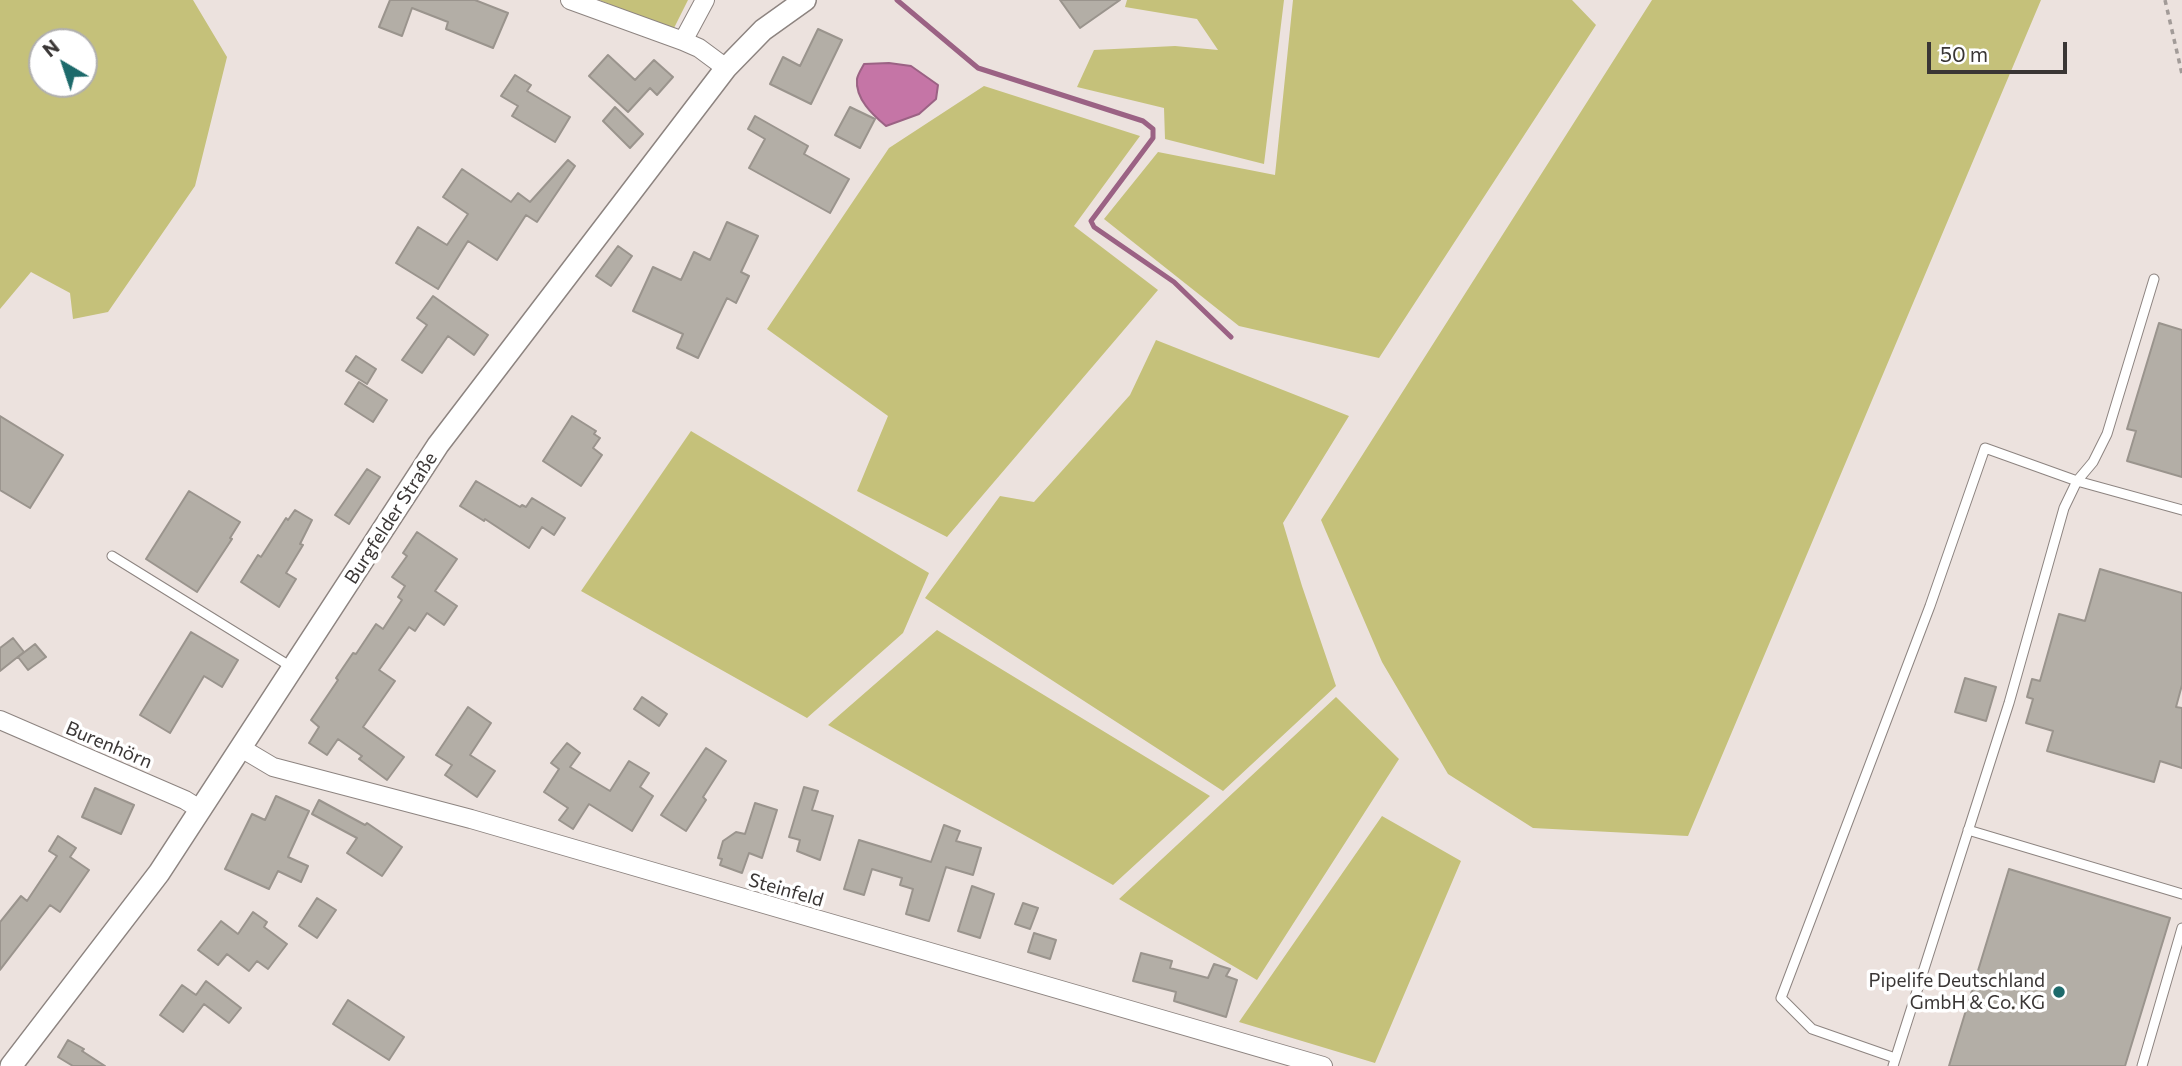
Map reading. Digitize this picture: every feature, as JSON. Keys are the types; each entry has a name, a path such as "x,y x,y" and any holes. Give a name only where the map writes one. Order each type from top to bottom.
{"street":[{"path":"570,0 683,41 699,48 726,68"},
{"path":"683,41 705,0"},
{"name":"Burgfelder Straße","path":"11,1066 159,873 438,446 726,68 763,30 805,0"},
{"name":"Burenhörn","path":"0,720 185,800 201,810"},
{"name":"Steinfeld","path":"241,748 273,767 459,816 1323,1066"}],"lane":[{"path":"2154,279 2107,434 2093,462 2077,481 2064,508 2009,703 1894,1062 1812,1028 1781,998 1930,606 1984,448 2077,481 2182,510"},
{"path":"112,556 293,668"},
{"path":"1968,830 2182,894"},
{"path":"2142,1066 2182,928"}],"path":[{"path":"2165,0 2182,74"}],"shaded area":[{"path":"0,0 193,0 227,57 195,186 108,312 73,319 70,293 31,272 0,309"},
{"path":"599,0 688,0 673,30"},
{"path":"1127,0 1284,0 1264,164 1165,139 1164,108 1077,87 1094,50 1175,46 1218,50 1197,19 1125,7"},
{"path":"1293,0 1572,0 1596,25 1379,358 1239,326 1104,219 1158,152 1275,175"},
{"path":"1652,0 2041,0 1688,836 1533,828 1448,774 1382,662 1321,520"},
{"path":"864,64 911,66 938,85 936,99 919,114 886,126 862,100 857,79"},
{"path":"984,86 1140,136 1074,226 1158,290 947,537 857,491 888,416 767,329 889,148"},
{"path":"1156,340 1349,416 1283,523 1336,686 1223,791 925,598 1000,496 1034,502 1130,395"},
{"path":"691,431 929,573 903,633 807,718 581,591"},
{"path":"937,630 1210,796 1113,885 828,725"},
{"path":"1336,697 1399,759 1257,980 1119,899"},
{"path":"1382,816 1461,861 1375,1063 1239,1022"}],"building":[{"path":"390,0 475,0 508,13 493,48 446,29 448,22 412,8 402,36 379,27"},
{"path":"1060,0 1120,0 1080,28"},
{"path":"818,29 842,40 811,104 770,84 783,57 800,66"},
{"path":"608,55 635,80 654,60 673,77 657,95 650,88 628,112 589,76"},
{"path":"515,75 531,85 527,91 570,117 555,142 512,116 518,106 501,96"},
{"path":"615,107 643,134 630,148 603,121"},
{"path":"850,107 875,119 860,148 835,135"},
{"path":"755,116 808,146 804,154 849,179 830,213 749,168 765,139 748,129"},
{"path":"568,160 575,166 537,222 526,215 497,260 468,241 438,289 396,263 418,227 447,245 468,214 443,197 462,169 511,202 518,193 530,202"},
{"path":"727,222 758,236 741,272 749,276 736,303 727,298 698,358 677,348 683,334 633,311 653,267 681,280 694,252 710,260"},
{"path":"618,246 632,256 611,286 596,276"},
{"path":"433,296 488,335 474,355 448,336 422,373 402,360 427,325 417,318"},
{"path":"2159,323 2182,330 2182,477 2127,461 2136,431 2127,429"},
{"path":"356,356 376,369 367,384 346,371"},
{"path":"359,382 387,400 373,422 345,404"},
{"path":"0,416 63,455 30,508 0,490"},
{"path":"572,416 596,431 594,434 600,438 593,448 602,455 581,486 543,461"},
{"path":"367,469 380,477 349,524 335,515"},
{"path":"476,481 520,507 526,507 532,498 565,518 554,535 542,527 529,548 460,506"},
{"path":"189,491 240,522 197,592 146,559"},
{"path":"295,510 312,520 300,544 303,545 286,573 296,579 279,607 241,582 258,555 261,557 286,518 288,520"},
{"path":"417,532 457,559 435,591 457,606 444,625 427,613 415,631 409,627 379,670 395,681 363,727 404,757 387,780 359,759 362,756 338,739 327,755 309,743 319,727 311,720 353,653 356,654 376,624 383,629 402,600 398,597 405,586 392,577 407,556 403,553"},
{"path":"2100,569 2182,593 2182,685 2176,707 2182,708 2182,768 2160,761 2154,782 2047,751 2053,731 2026,723 2033,699 2027,697 2032,679 2040,681 2059,614 2085,621"},
{"path":"191,632 238,660 222,687 204,676 170,733 140,715"},
{"path":"13,638 24,652 0,671 0,648"},
{"path":"35,644 46,657 28,670 18,657"},
{"path":"1965,678 1996,687 1986,721 1955,712"},
{"path":"642,697 667,714 659,726 634,709"},
{"path":"468,707 491,723 470,755 495,771 477,797 445,775 452,765 436,755"},
{"path":"567,743 580,753 570,767 610,791 629,761 649,773 640,787 653,796 632,831 589,804 573,829 559,820 568,808 544,792 559,769 551,763"},
{"path":"706,748 726,761 703,797 706,800 686,831 661,815"},
{"path":"804,787 818,791 812,810 833,816 820,860 797,851 800,840 789,837"},
{"path":"95,788 134,805 121,834 82,817"},
{"path":"276,796 309,811 288,857 308,866 301,882 278,871 269,889 225,869 252,814 265,820"},
{"path":"319,800 365,825 367,823 402,847 382,876 347,853 357,838 312,814"},
{"path":"755,803 777,810 762,858 749,853 742,873 720,865 722,859 718,858 723,841 736,832 745,834"},
{"path":"944,825 960,831 956,841 981,848 973,875 946,867 929,921 906,914 913,889 900,885 902,878 872,869 864,895 844,889 859,840 931,862"},
{"path":"58,836 76,848 70,857 89,870 60,912 50,905 0,970 0,922 21,896 27,901 57,856 49,851"},
{"name":"Pipelife Deutschland GmbH & Co. KG","path":"2009,869 2170,918 2125,1066 1949,1066"},
{"path":"972,886 994,894 980,938 958,931"},
{"path":"317,898 336,910 317,938 299,926"},
{"path":"1023,903 1038,908 1030,929 1015,924"},
{"path":"253,912 267,922 264,927 287,944 268,969 257,961 249,971 227,954 218,965 198,950 221,921 238,934"},
{"path":"1034,933 1056,940 1050,959 1028,952"},
{"path":"1141,953 1172,961 1170,968 1208,978 1214,964 1230,969 1226,976 1237,980 1226,1017 1174,1001 1176,992 1133,981"},
{"path":"206,981 241,1008 229,1023 204,1004 183,1032 160,1015 182,985 196,995"},
{"path":"348,1000 404,1037 389,1060 333,1024"},
{"path":"68,1040 105,1066 73,1066 58,1057"}],"waterway":[{"path":"897,0 978,68 1143,121 1153,129 1153,138 1091,221 1094,227 1174,282 1231,337"}],"place":[{"name":"Pipelife Deutschland GmbH & Co. KG","path":"2059,992"}]}
